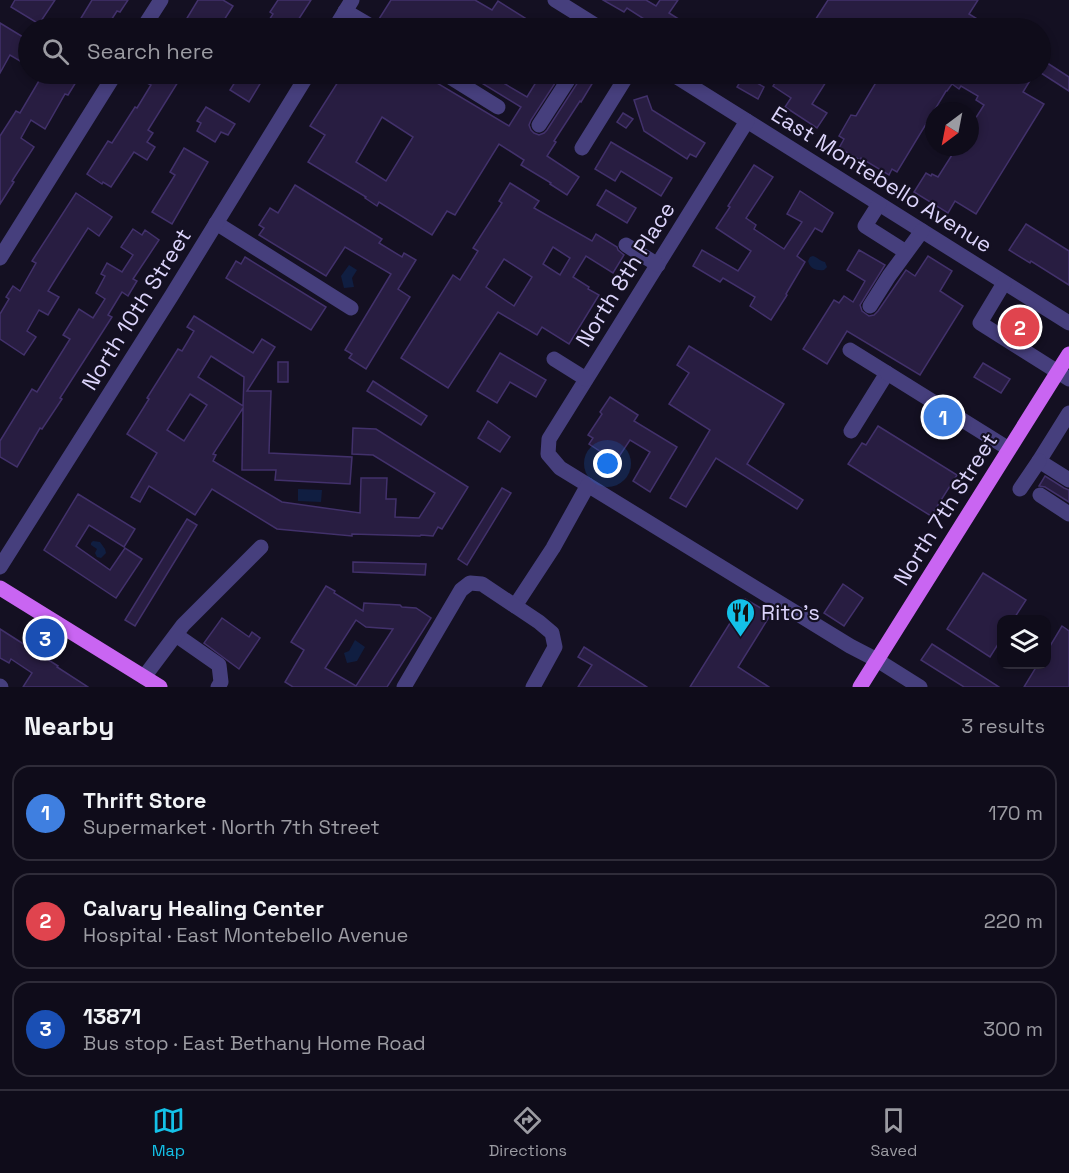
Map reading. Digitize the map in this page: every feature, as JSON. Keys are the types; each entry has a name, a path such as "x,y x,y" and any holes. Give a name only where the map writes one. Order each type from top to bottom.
{"main road":[{"name":"North 7th Street","path":"860,687 1009,449 1063,376 1069,354"},
{"path":"0,588 160,687"}],"street":[{"path":"149,18 161,0"},
{"path":"555,0 584,18"},
{"path":"341,18 349,5 363,18"},
{"path":"0,258 109,84"},
{"name":"North 10th Street","path":"0,567 153,326 302,84"},
{"path":"461,84 498,107"},
{"path":"539,125 566,84"},
{"path":"582,148 622,84"},
{"name":"East Montebello Avenue","path":"688,84 1069,323"},
{"name":"North 8th Place","path":"588,485 560,468 548,454 549,439 747,121"},
{"path":"879,204 865,226 906,252"},
{"path":"216,223 351,308"},
{"path":"870,306 922,231"},
{"path":"626,245 658,265"},
{"path":"1004,283 980,323 1063,376"},
{"path":"850,350 1009,449"},
{"path":"554,359 586,379"},
{"path":"850,431 887,373"},
{"path":"1020,489 1066,423"},
{"path":"1039,461 1069,480"},
{"path":"515,606 553,548 588,485 849,646 877,660 920,687"},
{"path":"1040,495 1069,514"},
{"path":"144,677 183,625 261,547"},
{"path":"404,687 461,590 470,583 482,584 552,633 555,647 533,687"},
{"path":"176,635 219,665 221,682 218,687"}],"water":[{"path":"813,256 825,262 827,267 824,270 812,268 808,261"},
{"path":"349,265 357,270 352,278 354,287 344,288 341,276"},
{"path":"298,489 322,490 321,502 298,501"},
{"path":"93,541 100,542 105,549 106,553 101,558 97,557 95,553 97,549 91,545"},
{"path":"355,640 365,647 357,661 347,663 344,653 349,651"}],"building":[{"path":"15,0 55,0 43,18 29,18 11,7"},
{"path":"92,0 128,0 112,18 81,18"},
{"path":"198,0 223,0 233,6 225,18 187,18"},
{"path":"278,0 311,0 299,18 270,18 273,14 270,12"},
{"path":"391,0 475,0 492,10 498,1 525,18 380,18"},
{"path":"603,0 646,0 656,6 660,0 678,0 669,13 677,18 642,18 627,8 624,12"},
{"path":"828,0 978,0 969,14 976,18 816,18"},
{"path":"0,23 18,34 18,60 10,55 0,73"},
{"path":"1051,65 1069,77 1069,91 1051,79"},
{"path":"37,84 75,84 68,95 65,94 45,129 31,120 21,138 34,147 0,204 0,136 16,111 20,113"},
{"path":"149,84 177,84 148,130 153,133 147,142 155,147 147,160 134,152 111,187 103,182 102,184 87,174 108,141 112,143 151,85"},
{"path":"234,84 260,84 249,102 230,90"},
{"path":"337,84 439,84 509,126 521,107 483,84 505,84 527,97 535,84 554,84 529,125 534,133 539,135 547,130 577,84 592,84 554,141 556,142 547,156 579,177 567,195 521,165 524,160 499,144 455,215 447,211 432,235 379,202 377,206 308,162 325,135 310,126","holes":["382,117 413,137 386,181 356,162"]},
{"path":"739,84 759,84 764,87 758,99 737,87"},
{"path":"774,84 825,84 812,104 827,113 817,128 785,107 791,98 773,86"},
{"path":"875,84 952,84 939,102 925,102 925,126 897,172 892,169 889,175 839,148 844,139 839,136 851,115 856,116"},
{"path":"952,84 1028,84 1023,92 1044,104 976,214 955,201 948,213 914,192 926,173 938,177 951,156 979,156 979,113 984,105 976,100 978,96 961,86 959,89"},
{"path":"647,96 652,110 705,143 696,157 690,154 687,159 644,131 634,100"},
{"path":"206,107 235,124 228,135 221,132 215,142 197,131 201,123 197,121"},
{"path":"623,113 633,119 626,128 617,122"},
{"path":"611,142 672,178 661,196 621,171 615,181 595,169"},
{"path":"184,148 208,162 172,224 152,212 175,175 170,172"},
{"path":"754,165 773,177 746,218 756,225 754,229 784,249 802,222 787,214 800,191 833,213 822,232 815,228 797,256 805,262 771,320 750,306 755,297 723,278 720,282 693,266 702,250 738,271 751,251 716,228"},
{"path":"510,183 539,201 534,208 592,241 596,234 617,247 624,255 613,273 586,256 573,277 599,295 569,344 542,327 537,335 498,312 448,388 401,358 453,275 460,280 478,251 473,248 502,203 499,201","holes":["553,247 570,258 560,275 543,264","504,259 532,277 514,306 486,287"]},
{"path":"295,185 382,239 379,243 402,257 404,253 416,260 398,289 410,297 366,369 349,358 352,354 345,350 391,274 345,247 326,276 259,235 264,228 259,225 270,208 278,213"},
{"path":"606,190 636,208 627,223 597,205"},
{"path":"76,193 112,217 99,236 88,228 58,275 48,291 59,297 48,315 39,310 27,331 36,337 24,355 0,339 0,314 9,299 6,297 13,286 20,291 36,263 32,261"},
{"path":"1026,224 1069,251 1069,285 1009,250"},
{"path":"133,229 142,235 145,230 159,240 133,279 137,281 128,296 122,292 108,315 112,317 17,467 0,457 0,441 32,389 37,392 70,339 63,335 79,309 93,318 105,299 96,293 105,276 101,274 107,263 122,272 133,255 121,247"},
{"path":"859,250 885,265 860,305 862,311 869,316 878,311 906,270 915,276 928,256 952,271 940,291 963,306 920,375 847,331 827,364 803,349 834,300 839,303 844,296 853,302 865,281 847,270"},
{"path":"245,257 326,307 311,330 226,278 236,261 241,264"},
{"path":"1011,309 1040,326 1030,343 1001,325"},
{"path":"194,316 253,353 262,339 275,347 247,391 271,391 269,453 352,457 350,484 275,480 276,470 242,470 243,408 213,454 216,455 213,461 282,502 360,513 361,478 387,478 386,499 396,499 395,517 419,518 435,493 373,455 352,454 353,428 376,429 468,487 442,529 438,527 433,536 352,534 352,536 277,529 212,489 195,515 149,486 140,502 131,497 157,453 127,434 178,349 182,351 194,331 187,327","holes":["211,356 244,377 243,406 198,377","190,394 207,405 184,441 167,430"]},
{"path":"689,346 784,404 747,464 803,500 797,509 716,458 686,507 670,498 710,430 669,404 689,373 677,365"},
{"path":"500,353 546,380 536,397 510,382 497,403 477,391"},
{"path":"278,362 288,362 288,382 278,382"},
{"path":"983,363 1010,379 1001,393 974,377"},
{"path":"373,381 427,416 421,425 367,391"},
{"path":"610,397 638,415 634,421 677,447 650,492 633,481 650,452 630,440 612,467 597,457 601,452 589,444 593,438 588,435"},
{"path":"488,421 510,437 500,452 478,438"},
{"path":"878,426 957,475 931,516 848,464 862,443 866,445"},
{"path":"1045,476 1069,490 1069,502 1045,487 1039,486"},
{"path":"502,488 511,493 467,565 458,559"},
{"path":"78,494 135,529 124,547 89,525 76,546 110,570 125,548 142,559 116,598 44,550"},
{"path":"187,519 197,525 135,626 125,620"},
{"path":"353,562 426,564 425,575 353,572"},
{"path":"983,573 1026,600 1016,615 997,615 997,646 990,657 947,629"},
{"path":"843,584 863,598 844,626 824,613"},
{"path":"326,586 363,611 364,603 400,605 416,608 431,618 387,687 293,687 285,682 304,650 291,642","holes":["356,620 366,627 393,629 356,686 325,668"]},
{"path":"745,599 771,614 738,667 769,687 690,687"},
{"path":"222,618 249,637 252,632 260,638 239,669 204,643"},
{"path":"1062,626 1069,631 1069,687 1024,687 1035,669 1051,669 1051,644"},
{"path":"0,629 88,687 23,687 32,673 11,659 9,663 0,658"},
{"path":"932,644 999,687 964,687 921,660"},
{"path":"584,647 647,687 578,687 592,665 578,657"}],"place":[{"name":"Calvary Healing Center","path":"1020,327"},
{"name":"Thrift Store","path":"943,417"},
{"name":"13871","path":"45,638"},
{"name":"Rito's","path":"740,638"}]}
